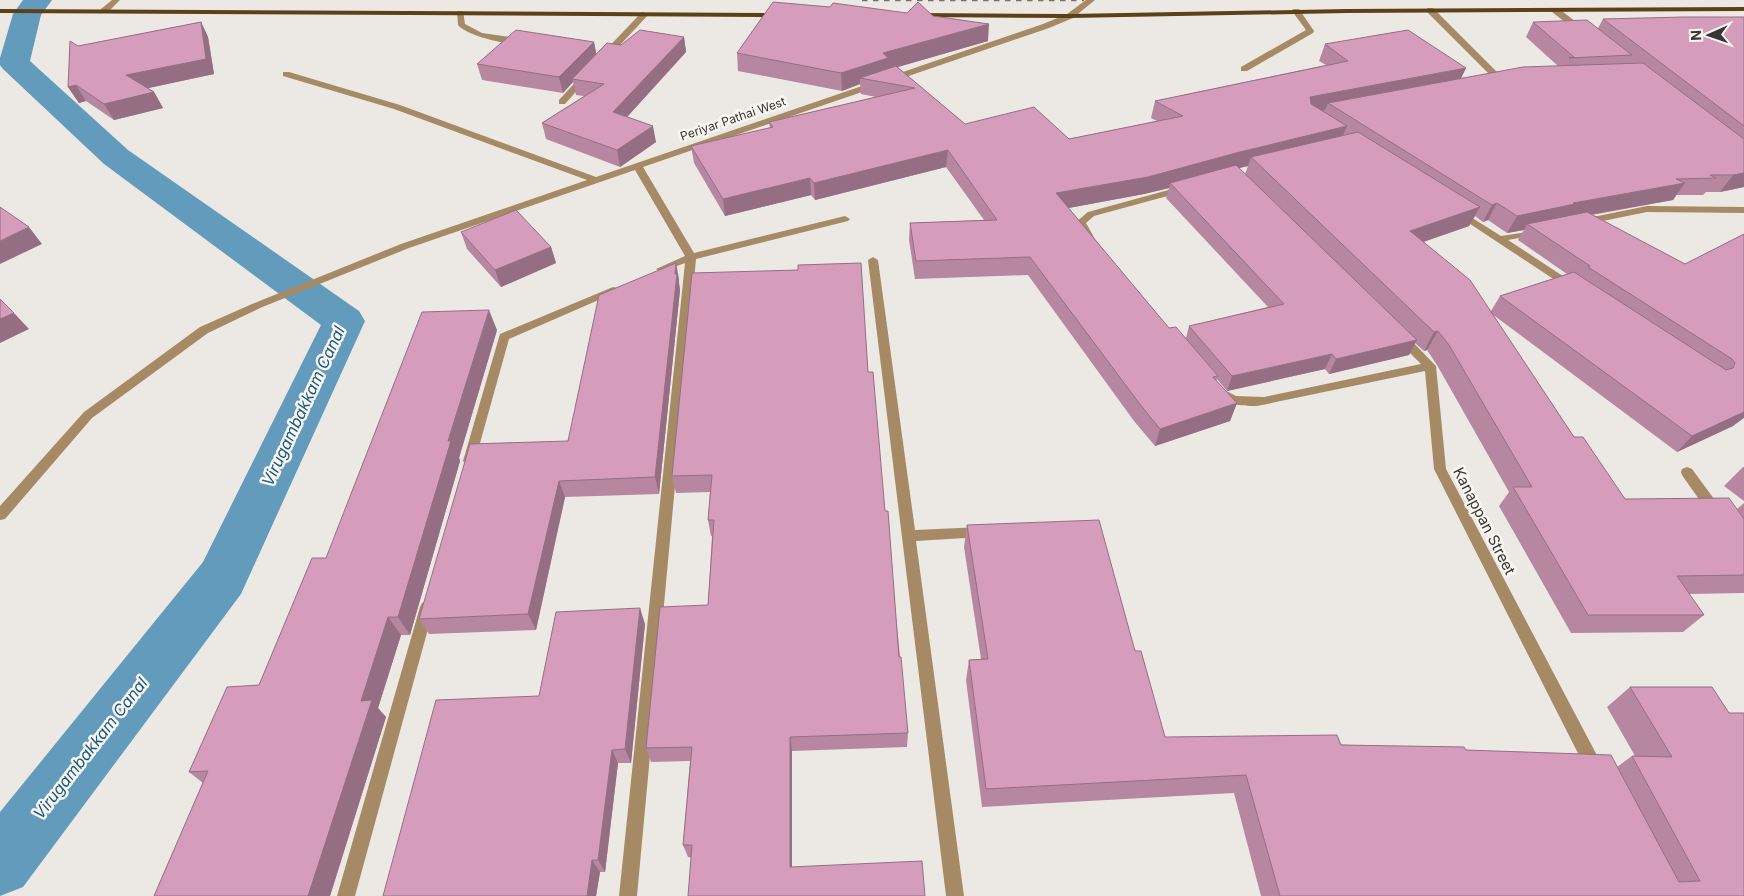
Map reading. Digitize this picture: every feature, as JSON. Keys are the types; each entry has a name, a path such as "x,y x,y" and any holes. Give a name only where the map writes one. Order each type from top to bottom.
{"main road":[{"path":"912,15 1070,16 1296,11 1744,9"},
{"path":"0,11 793,15"}],"street":[{"path":"104,11 116,0"},
{"name":"Periyar Pathai West","path":"0,515 5,503 88,416 204,330 256,306 405,246 1046,26 1070,16 1091,0"},
{"path":"1430,10 1501,81"},
{"path":"1555,10 1592,39"},
{"path":"1244,69 1310,31 1296,11"},
{"path":"460,13 461,23 465,29 474,33 534,43"},
{"path":"599,57 607,54 645,14"},
{"path":"562,102 594,68"},
{"path":"286,74 396,107 594,180"},
{"path":"1491,82 1510,79"},
{"path":"628,896 691,257 637,165"},
{"path":"1096,246 1084,231 1081,222 1091,214 1192,186"},
{"path":"1451,208 1582,293"},
{"path":"1568,225 1647,208 1744,210"},
{"path":"646,276 691,257 845,219"},
{"path":"1500,239 1549,229"},
{"path":"874,260 955,896"},
{"path":"464,479 504,337 620,287"},
{"path":"1388,325 1430,366"},
{"path":"1210,381 1222,396 1246,402 1270,400 1430,366"},
{"name":"Kanappan Street","path":"1430,366 1440,469 1601,783"},
{"path":"1687,472 1721,519"},
{"path":"909,536 998,531"},
{"path":"346,896 432,593"}],"building":[{"path":"773,2 830,7 833,3 907,13 918,2 933,16 989,24 883,53 888,58 841,73 737,53"},
{"path":"1744,17 1744,126 1603,19"},
{"path":"1587,20 1632,55 1569,58 1574,57 1533,22"},
{"path":"201,22 206,59 126,75 154,92 104,104 76,85 68,87 70,41 78,46"},
{"path":"516,30 594,42 559,77 477,64"},
{"path":"640,30 684,37 613,112 653,126 617,150 542,123 604,84 572,79 607,43 621,45"},
{"path":"1408,30 1466,68 1310,97 1311,104 1347,126 1148,177 1056,193 1169,328 1176,327 1218,376 1213,377 1237,403 1160,429 1030,257 916,261 910,223 997,220 948,150 814,183 810,178 723,199 691,146 773,127 769,122 915,88 860,78 896,66 965,124 1034,107 1069,139 1183,116 1155,101 1348,61 1325,44"},
{"path":"1643,63 1744,139 1744,173 1710,175 1716,178 1676,179 1685,183 1573,203 1575,204 1517,216 1497,203 1492,205 1328,103 1523,67"},
{"path":"1358,132 1480,207 1410,231 1470,280 1574,437 1583,437 1625,499 1729,498 1744,519 1744,575 1677,576 1704,615 1588,615 1513,487 1532,487 1449,345 1438,331 1434,332 1251,157"},
{"path":"1236,165 1417,340 1336,359 1332,354 1232,376 1189,326 1284,304 1170,183"},
{"path":"0,207 29,227 0,241"},
{"path":"516,210 551,247 495,270 461,232"},
{"path":"1587,212 1685,264 1744,234 1744,412 1692,436 1500,296 1574,272 1726,370 1733,368 1735,363 1732,359 1588,267 1590,266 1527,224"},
{"path":"676,263 675,274 677,274 655,477 559,481 528,614 419,619 470,444 568,441 599,295"},
{"path":"861,263 868,372 873,372 885,511 888,511 899,657 901,657 908,733 790,737 790,867 922,861 925,896 688,896 692,845 683,845 692,747 646,748 660,607 708,605 714,520 708,520 712,475 672,476 692,273 798,270 798,265"},
{"path":"0,299 14,313 0,319"},
{"path":"489,310 448,441 451,441 398,617 388,617 361,701 372,700 308,896 154,896 208,771 189,772 227,687 259,685 312,558 326,558 422,312"},
{"path":"1099,520 1135,651 1141,651 1165,737 1337,735 1341,745 1464,747 1466,750 1611,755 1679,882 1700,881 1632,756 1672,757 1630,687 1712,687 1729,713 1744,713 1744,896 1280,896 1246,775 986,789 969,660 988,659 967,525"},
{"path":"640,608 625,749 612,750 598,860 592,860 587,896 383,896 436,700 539,696 556,612"}],"waterway":[{"name":"Virugambakkam Canal","path":"0,864 222,578 344,321 116,157 14,63 27,14 38,0"}],"railway":[{"path":"862,0 1084,0"}]}
